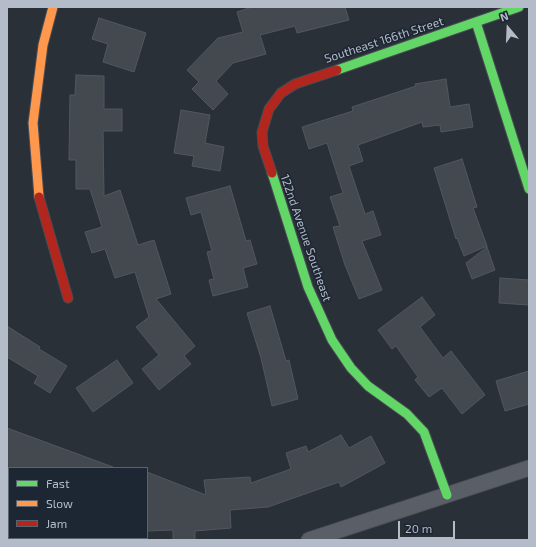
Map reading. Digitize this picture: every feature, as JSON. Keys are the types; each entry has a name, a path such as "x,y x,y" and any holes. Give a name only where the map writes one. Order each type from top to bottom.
{"street":[{"path":"54,7 43,45 33,123 39,202 68,298"},
{"name":"Southeast 166th Street","path":"281,93 295,84 318,74 519,7"},
{"path":"476,22 529,189"},
{"name":"122nd Avenue Southeast","path":"281,93 264,118 263,146 308,287 332,340 352,368 368,386 407,414 424,432 447,495"},
{"path":"308,540 529,468"}],"building":[{"path":"252,7 345,7 349,20 297,33 295,26 260,35 266,54 233,63 216,81 228,94 213,110 192,89 199,82 187,70 218,38 243,32 237,12"},
{"path":"99,18 146,33 134,72 103,62 108,44 92,39"},
{"path":"76,75 104,76 104,109 122,109 122,131 103,131 104,196 120,190 138,245 154,240 171,294 156,299 195,346 184,356 191,364 159,390 142,369 159,355 136,327 149,317 135,272 115,278 105,249 92,253 85,232 102,227 90,189 76,189 76,160 69,160 70,95 75,95"},
{"path":"446,79 450,107 469,104 473,127 441,132 440,125 423,127 422,122 358,145 363,161 349,166 365,214 373,211 381,235 362,241 382,290 359,299 345,265 333,227 340,226 330,197 343,193 327,143 309,149 302,127 353,111 352,107 416,86 415,84"},
{"path":"181,110 210,115 205,143 224,147 220,171 192,166 194,156 174,153"},
{"path":"462,159 477,207 473,208 487,246 464,256 457,238 456,239 434,168"},
{"path":"230,186 246,241 250,240 257,264 243,268 248,287 213,296 209,280 214,279 207,252 212,251 201,212 191,215 186,198"},
{"path":"487,247 495,270 472,279 466,263"},
{"path":"500,278 529,280 529,305 499,303"},
{"path":"422,297 435,315 420,327 443,358 451,351 485,395 462,414 442,388 429,397 415,380 418,377 396,346 392,349 378,330"},
{"path":"270,306 286,361 289,360 298,399 272,406 261,358 247,313"},
{"path":"7,326 40,347 39,349 67,366 50,393 34,383 38,376 7,357"},
{"path":"117,360 133,383 93,412 76,388"},
{"path":"529,371 529,404 505,411 496,381"},
{"path":"7,428 113,467 8,467 7,468"},
{"path":"341,435 349,448 371,436 385,463 341,487 339,482 268,507 230,510 231,528 195,531 195,540 173,540 173,530 148,531 148,472 206,495 204,480 250,477 251,483 291,469 286,453 306,446 308,452"}],"traffic: fast":[{"path":"337,70 519,7"},
{"path":"476,22 529,189"},
{"path":"272,173 308,287 332,340 351,368 368,386 407,414 424,432 447,495"}],"traffic: slow":[{"path":"39,197 33,123 43,45 53,7"}],"traffic: jam":[{"path":"272,173 263,146 262,132 269,109 281,93 295,84 337,70"},
{"path":"39,197 68,298"}]}
